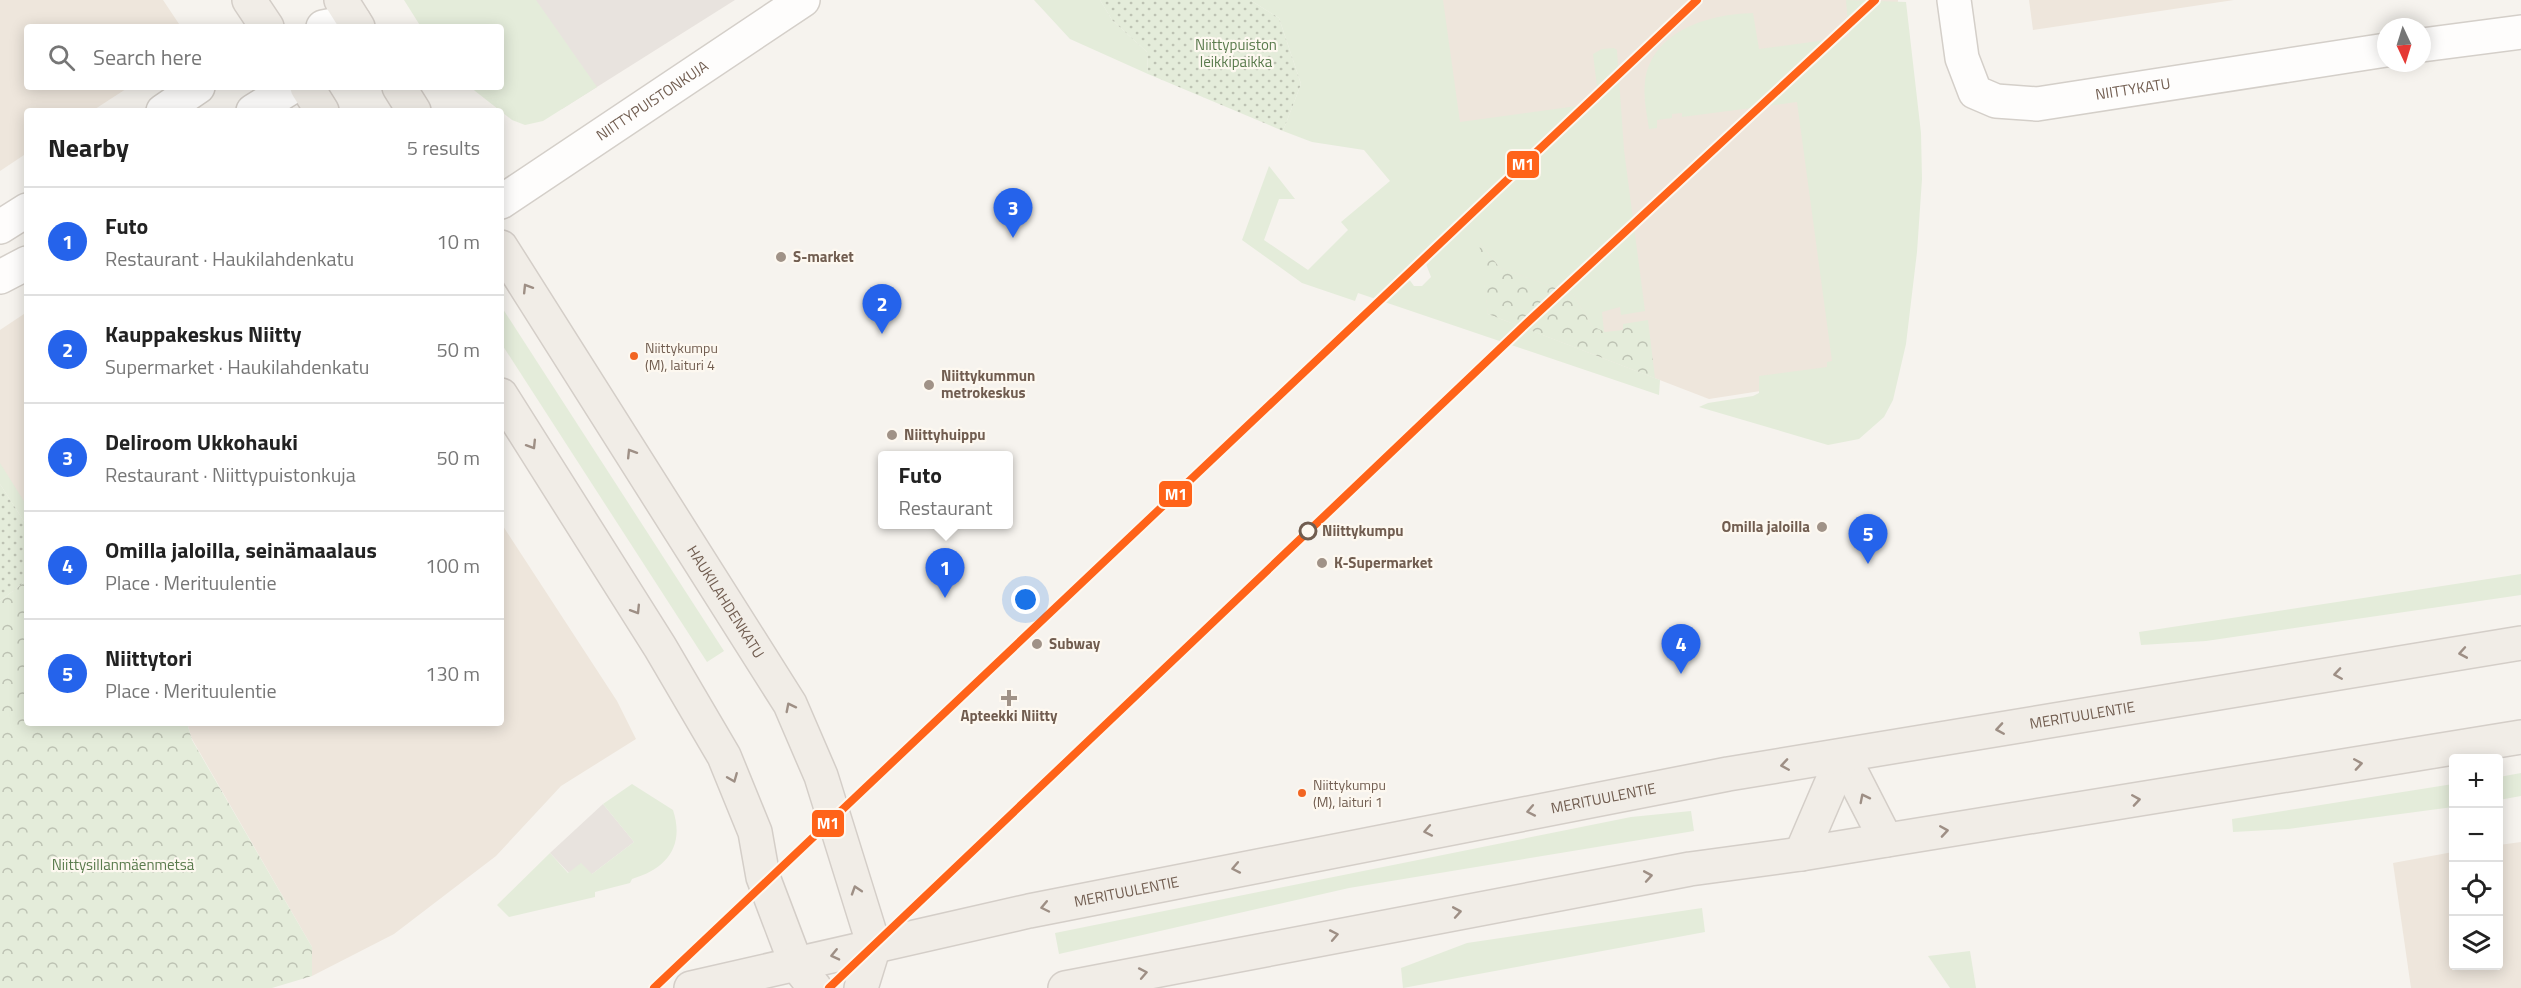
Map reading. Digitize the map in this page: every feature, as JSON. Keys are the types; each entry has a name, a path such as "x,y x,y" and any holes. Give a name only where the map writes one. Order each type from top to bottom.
{"main road":[{"path":"249,0 265,24"},
{"path":"309,90 320,108"},
{"path":"401,90 412,108"},
{"name":"HAUKILAHDENKATU","path":"504,252 790,704 821,776 874,946"},
{"path":"504,400 660,647 724,756 754,832 762,877 805,976"},
{"name":"MERITUULENTIE","path":"691,988 805,976 874,946 1239,868 1728,774 2521,643"},
{"path":"1065,988 1678,871 1801,854 2521,737"},
{"path":"1843,756 1886,840"},
{"path":"1801,854 1843,756"},
{"path":"861,988 874,946"}],"street":[{"name":"NIITTYPUISTONKUJA","path":"504,200 803,0"},
{"name":"NIITTYKATU","path":"1954,0 1962,58 1975,92 1996,101 2037,104 2377,51"},
{"path":"2431,44 2521,32"},
{"path":"167,108 194,90"},
{"path":"258,108 287,90"},
{"path":"0,227 24,212"},
{"path":"0,277 24,265"}],"shaded area":[{"path":"0,0 163,0 179,24 24,24 24,90 124,90 97,108 24,108 24,155 0,171"},
{"path":"490,0 735,0 562,109"},
{"path":"1304,0 1898,0 1889,371 1709,399 1488,314"},
{"path":"2029,0 2234,0 2033,30"},
{"path":"24,314 24,519 0,483 0,330"},
{"path":"504,528 617,701 636,739 561,786 496,856 394,934 312,976 312,947 192,739 188,726 504,726"},
{"path":"603,804 634,842 592,874 569,873 550,853"},
{"path":"2521,842 2521,988 2411,988 2393,863 2449,853 2449,970 2503,970 2503,844"}],"green space":[{"path":"404,0 536,0 597,87 543,121 525,125 512,120 504,114 504,108 497,108 474,90 504,90 504,24 419,24"},
{"path":"1034,0 1100,0 1112,20 1147,52 1148,74 1070,39"},
{"name":"Niittypuiston leikkipaikka","path":"1100,0 1250,0 1279,18 1301,84 1283,131 1148,74 1147,52 1112,20"},
{"path":"1250,0 1443,0 1460,122 1599,103 1593,54 1602,49 1617,50 1624,150 1645,311 1621,315 1620,307 1602,312 1604,332 1592,326 1573,294 1500,268 1480,243 1488,314 1660,380 1659,395 1358,293 1355,301 1302,283 1242,240 1269,166 1295,199 1279,199 1264,240 1308,270 1348,230 1341,222 1390,181 1364,150 1312,142 1283,131 1301,84 1279,18","holes":["1420,261 1426,264 1431,277 1422,286 1414,286 1406,275 1408,268"]},
{"path":"1846,0 1906,2 1921,133 1922,179 1917,252 1906,344 1893,400 1884,417 1859,439 1828,445 1699,407 1708,403 1759,393 1759,376 1827,367 1827,362 1832,361 1797,102 1682,117 1682,113 1672,114 1672,118 1657,120 1657,128 1649,129 1645,82 1650,64 1658,50 1670,38 1701,22 1718,17 1753,13 1759,49 1849,37"},
{"path":"1479,242 1500,268 1573,294 1592,326 1605,332 1623,330 1623,324 1648,320 1655,378 1488,314"},
{"path":"504,311 724,651 707,662 504,348"},
{"path":"0,463 24,501 24,521 0,484"},
{"path":"0,484 24,521 24,582 0,601"},
{"path":"2521,574 2521,595 2206,641 2141,645 2139,632"},
{"name":"Niittysillanmäenmetsä","path":"24,582 24,726 188,726 192,740 312,947 312,976 272,988 0,988 0,601"},
{"path":"2521,773 2521,796 2503,799 2503,776"},
{"path":"632,784 673,810 676,835 670,855 663,863 644,875 632,879 630,883 595,892 595,897 509,917 497,905 550,853 568,873 581,863 592,874 634,842 603,804"},
{"path":"2449,785 2449,808 2288,829 2233,832 2232,819"},
{"path":"1691,811 1694,831 1349,888 1059,954 1055,933 1631,817"},
{"path":"1702,908 1705,932 1403,988 1401,968 1467,943"},
{"path":"1970,951 1976,988 1950,988 1928,956"}],"transit line":[{"name":"M1","path":"654,988 1697,0"},
{"name":"M1","path":"829,988 1528,322 1875,0"}],"place":[{"name":"Deliroom Ukkohauki","path":"1013,238"},
{"name":"S-market","path":"781,257"},
{"name":"Kauppakeskus Niitty","path":"882,334"},
{"name":"Niittykumpu (M), laituri 4","path":"634,356"},
{"name":"Niittykummun metrokeskus","path":"929,385"},
{"name":"Niittyhuippu","path":"892,435"},
{"name":"Omilla jaloilla","path":"1822,527"},
{"name":"Niittykumpu","path":"1308,531"},
{"name":"K-Supermarket","path":"1322,563"},
{"name":"Niittytori","path":"1868,564"},
{"name":"Futo","path":"945,598"},
{"name":"Subway","path":"1037,644"},
{"name":"Omilla jaloilla, seinämaalaus","path":"1681,674"},
{"name":"Apteekki Niitty","path":"1009,698"},
{"name":"Niittykumpu (M), laituri 1","path":"1302,793"}]}
